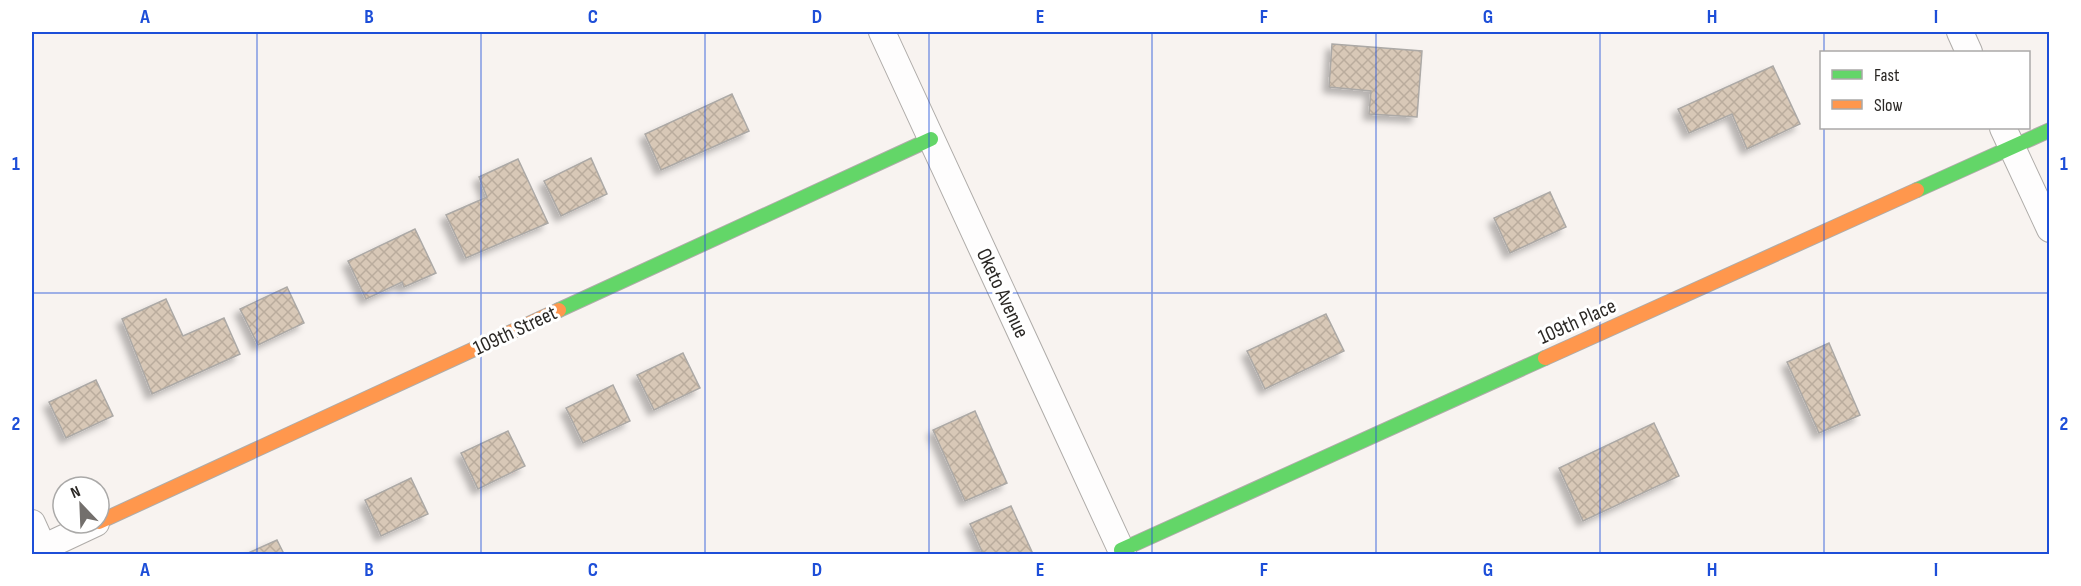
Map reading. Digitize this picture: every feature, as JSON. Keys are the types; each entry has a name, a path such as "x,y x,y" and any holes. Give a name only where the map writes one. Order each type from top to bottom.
{"street":[{"name":"Oketo Avenue","path":"882,32 1122,552"},
{"path":"1960,32 1969,51"},
{"name":"109th Place","path":"1122,552 2008,137 2049,130"},
{"path":"2008,137 2049,230"},
{"name":"109th Street","path":"111,516 931,139"},
{"path":"32,522 40,552"},
{"name":"109th Street","path":"40,552 73,535"}],"building":[{"path":"1332,44 1422,51 1417,117 1369,114 1371,91 1329,87"},
{"path":"1773,66 1800,124 1747,149 1732,114 1689,133 1678,109"},
{"path":"732,94 749,131 661,170 645,134"},
{"path":"591,158 607,194 561,216 544,181"},
{"path":"518,159 548,223 466,258 446,215 487,197 479,177"},
{"path":"1550,192 1566,227 1510,253 1494,218"},
{"path":"415,229 436,273 404,287 402,282 366,299 348,261"},
{"path":"287,287 304,323 258,345 240,309"},
{"path":"166,299 183,336 224,318 240,354 152,394 122,319"},
{"path":"1326,314 1344,351 1265,389 1247,351"},
{"path":"1829,343 1860,415 1819,433 1787,362"},
{"path":"683,353 700,388 654,410 637,375"},
{"path":"96,380 113,416 66,438 49,402"},
{"path":"613,385 630,421 583,443 566,408"},
{"path":"975,411 1007,483 965,501 933,430"},
{"path":"1654,423 1679,476 1583,521 1559,468"},
{"path":"508,431 525,466 478,489 461,453"},
{"path":"411,478 428,514 381,536 365,500"},
{"path":"1011,506 1033,554 983,554 970,524"},
{"path":"277,540 284,554 246,554"}],"traffic: fast":[{"path":"1917,190 2050,130"},
{"path":"559,310 931,139"},
{"path":"1121,550 1545,358"}],"traffic: slow":[{"path":"1545,358 1917,190"},
{"path":"111,516 559,310"}]}
